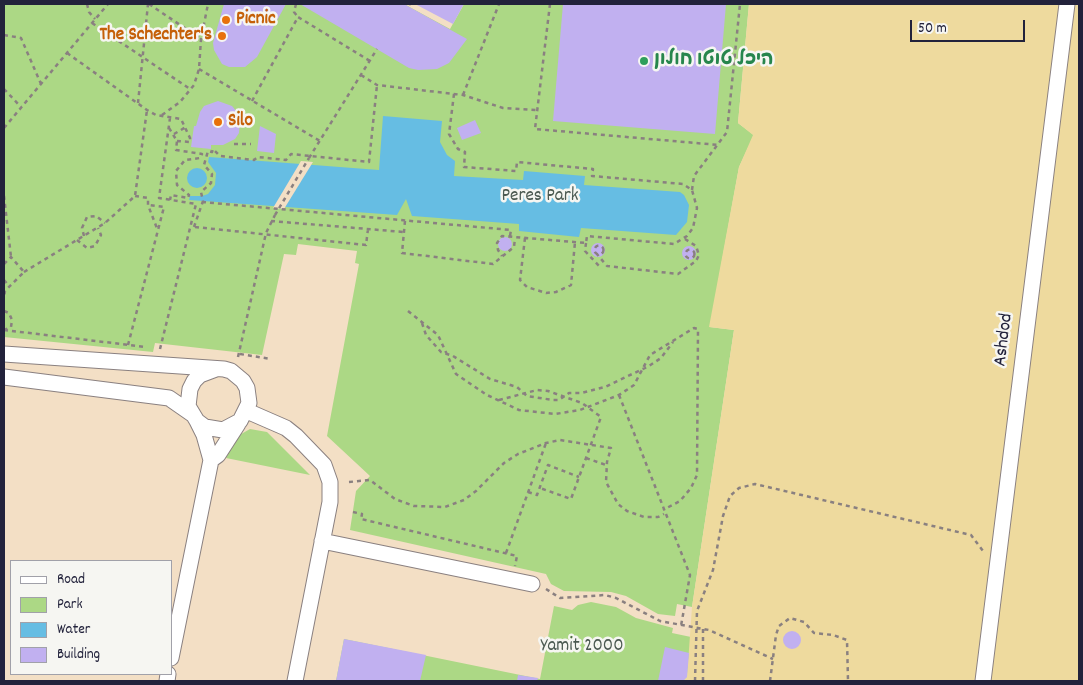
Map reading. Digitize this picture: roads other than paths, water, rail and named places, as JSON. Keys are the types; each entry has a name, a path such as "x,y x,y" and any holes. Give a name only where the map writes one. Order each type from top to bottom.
{"street":[{"name":"Ashdod","path":"983,681 1067,4"},
{"path":"4,354 231,371 243,381 249,395 243,416 218,455 211,460"},
{"path":"172,653 211,460 204,436 194,418 188,397 190,389 200,375 216,369"},
{"path":"4,377 169,398 205,427 223,430 243,416"},
{"path":"243,416 286,428 324,465 330,482 330,502 295,681"},
{"path":"322,540 538,584"}],"water":[{"path":"383,116 442,121 440,142 447,155 455,161 454,176 523,180 524,171 585,176 584,185 680,192 684,195 689,205 687,222 676,235 581,228 579,237 519,231 519,224 412,216 406,199 397,215 189,200 190,196 208,194 215,185 216,173 208,162 209,157 379,170"},
{"path":"197,168 204,171 207,178 204,185 197,188 190,185 187,178 190,171"}],"place":[{"name":"Picnic","path":"226,20"},
{"name":"The Schechter's","path":"222,36"},
{"name":"היכל טוטו חולון","path":"644,61"},
{"name":"Silo","path":"218,122"}],"park label":[{"name":"Peres Park","path":"540,197"},
{"name":"Yamit 2000","path":"582,647"}]}
